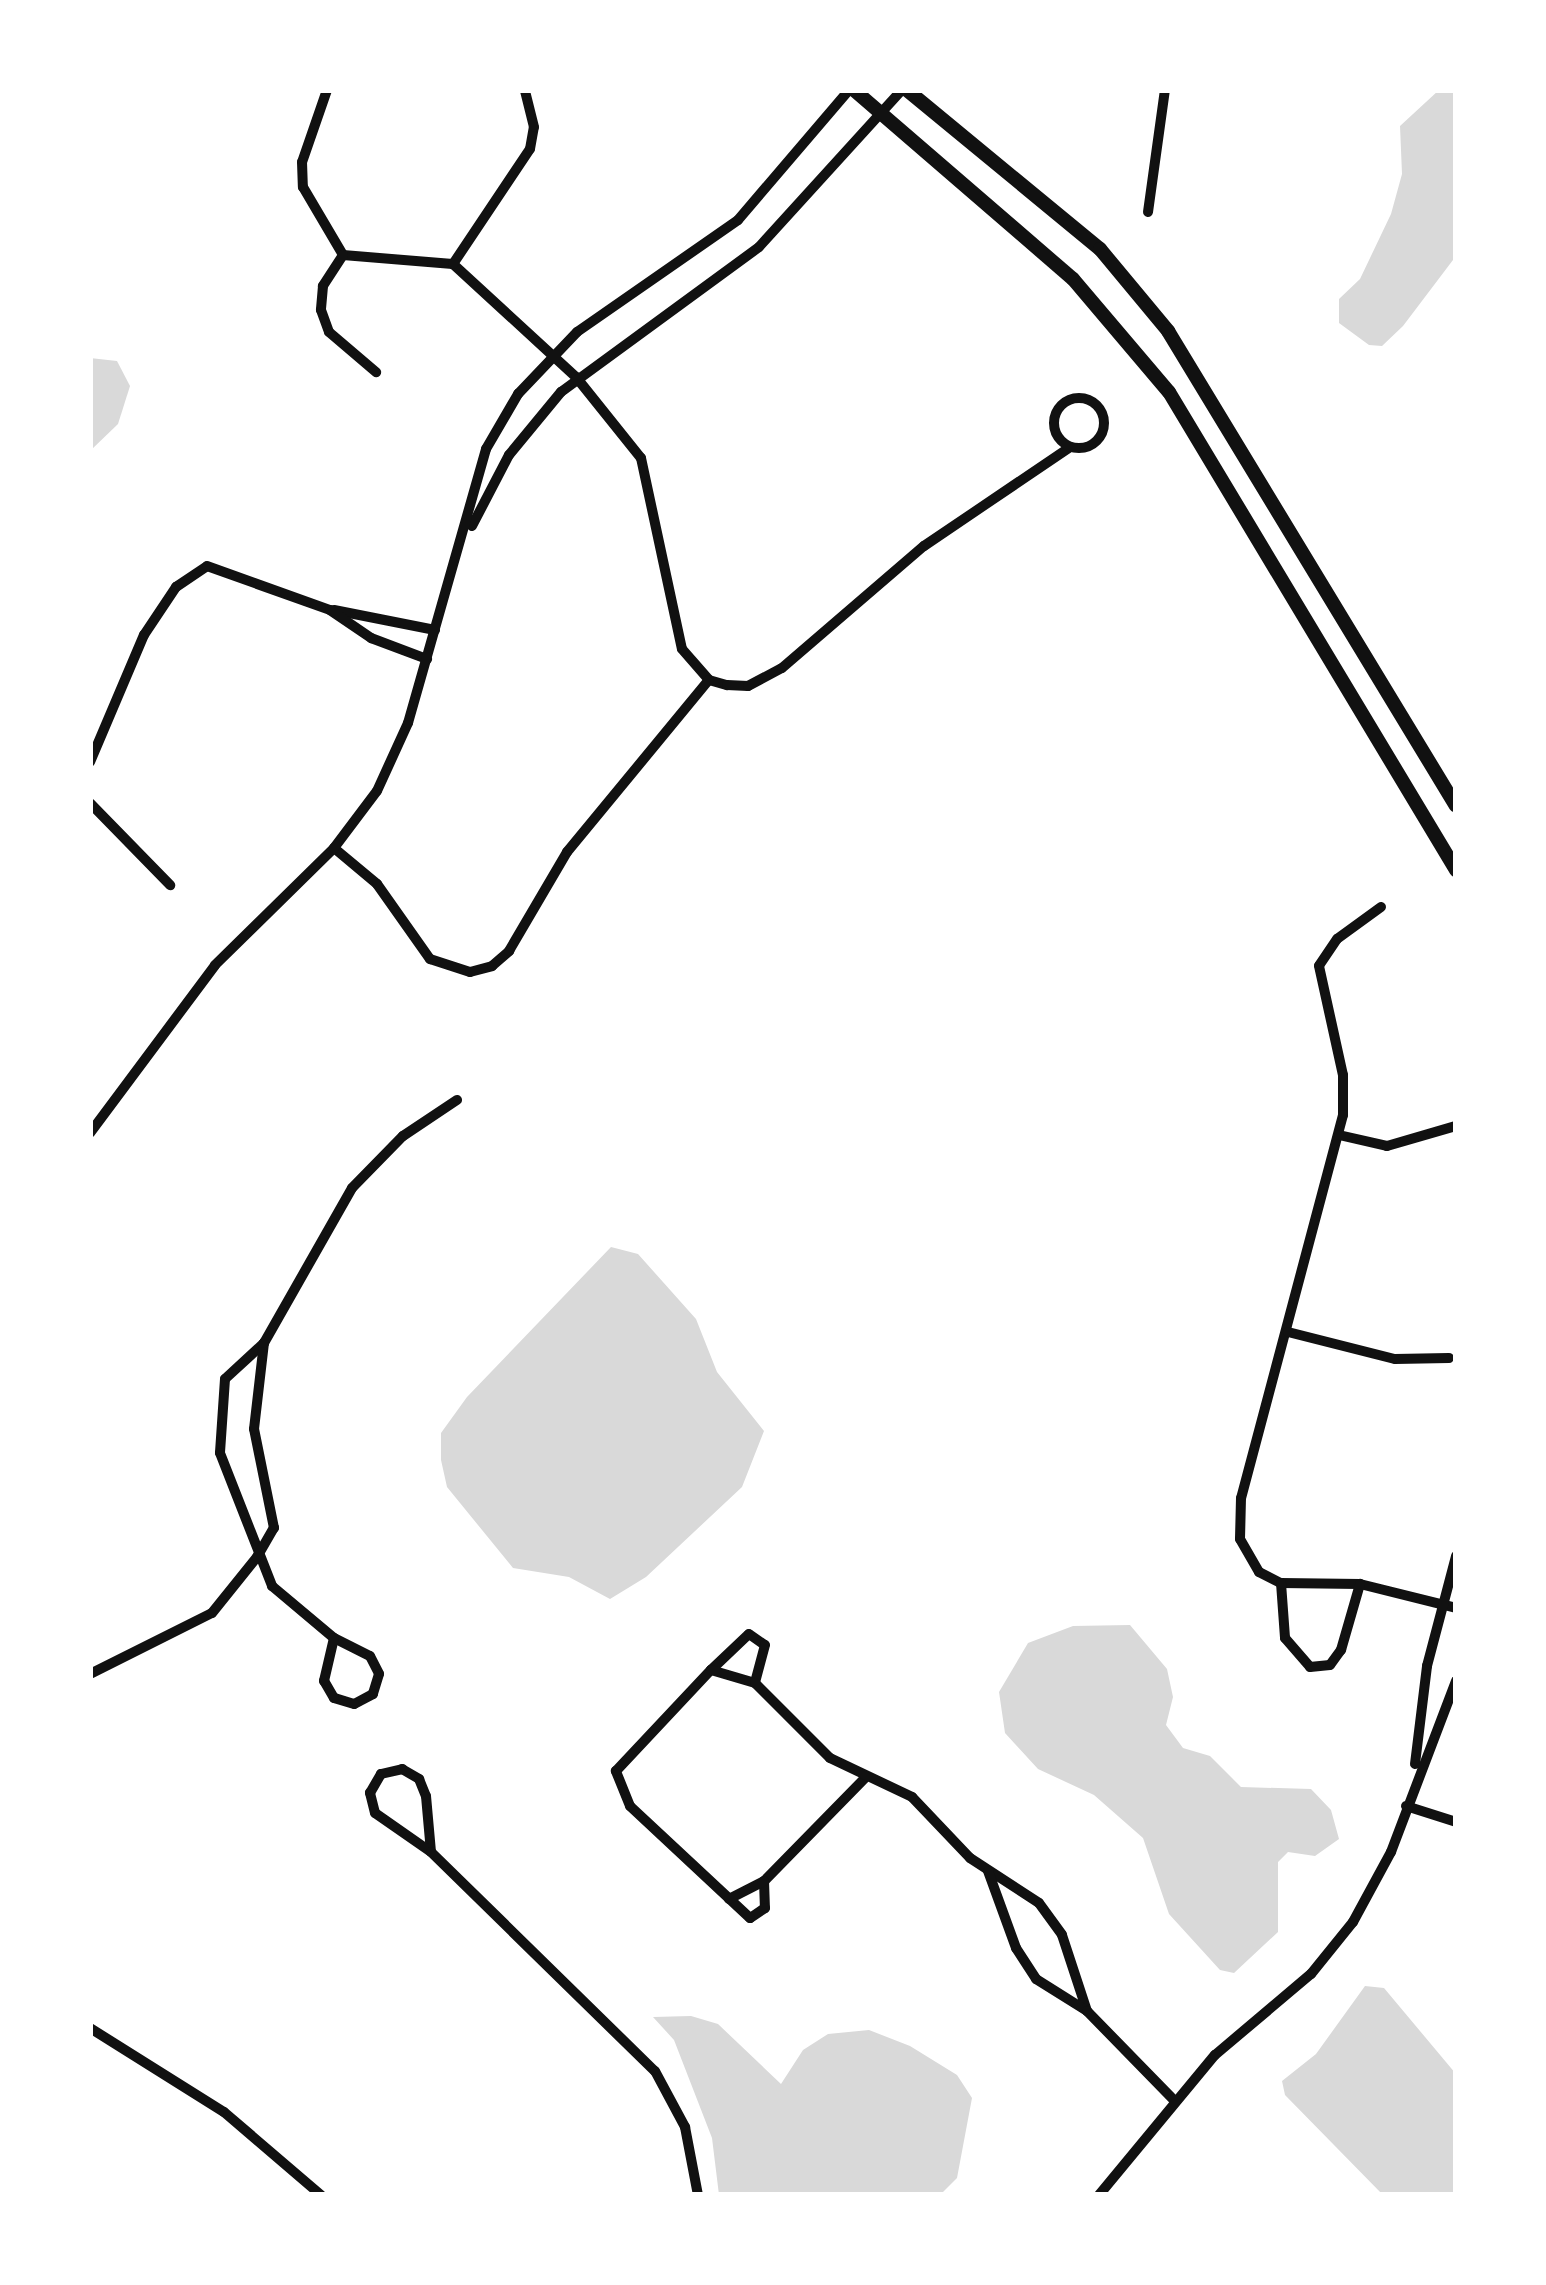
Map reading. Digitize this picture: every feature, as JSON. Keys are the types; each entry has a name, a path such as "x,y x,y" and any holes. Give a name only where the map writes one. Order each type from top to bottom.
{"street":[{"path":"327,90 302,162 304,187 343,255"},
{"path":"452,264 530,149 534,127 525,90"},
{"path":"90,1133 214,965 334,848 389,769 462,546 486,449 553,354 738,220 852,90 1073,279 1169,392 1456,870"},
{"path":"462,546 509,455 576,376 759,247 904,90 1100,249 1168,331 1456,806"},
{"path":"1148,212 1165,90"},
{"path":"343,255 452,264 576,376 641,458 682,649 709,680 748,686 766,679 940,534 994,506 1070,447 1088,447 1102,434 1103,416 1091,400 1073,398 1055,413 1055,432 1070,447"},
{"path":"343,255 323,286 321,310 329,332 376,372"},
{"path":"90,762 144,635 190,572 225,569 330,610 435,630"},
{"path":"330,610 371,638 427,659"},
{"path":"334,848 377,884 430,959 470,972 491,966 509,952 567,851 709,680"},
{"path":"90,802 170,885"},
{"path":"1381,908 1336,938 1319,966 1343,1075 1340,1135 1238,1518 1246,1558 1281,1583 1360,1584 1449,1606"},
{"path":"334,1638 324,1681 334,1698 354,1704 373,1694 379,1674 370,1656 334,1638 272,1586 257,1557 220,1454 217,1416 225,1379 264,1343 352,1188 404,1136 457,1100"},
{"path":"1340,1135 1387,1146 1456,1126"},
{"path":"1288,1332 1395,1359 1449,1358"},
{"path":"90,1674 212,1613 274,1528 254,1429 264,1343"},
{"path":"1100,2195 1174,2101 1326,1957 1384,1869 1414,1780 1456,1556"},
{"path":"1281,1583 1285,1638 1310,1667 1330,1665 1341,1650 1360,1584"},
{"path":"755,1683 765,1645 748,1634 616,1771 630,1806 750,1918 765,1908 764,1881"},
{"path":"711,1670 755,1683 830,1758 912,1797 988,1871 1052,1917 1087,2011"},
{"path":"1414,1780 1456,1681"},
{"path":"431,1852 419,1779 402,1769 381,1774 370,1793 375,1814 431,1852 655,2071 685,2127 698,2195"},
{"path":"729,1899 764,1881 865,1778"},
{"path":"1406,1806 1456,1822"},
{"path":"988,1871 1025,1964 1052,1993 1087,2011 1174,2101"},
{"path":"90,2028 224,2112 321,2195"}],"shaded area":[{"path":"1439,90 1456,90 1456,256 1403,326 1382,346 1369,345 1339,323 1339,299 1360,279 1391,214 1402,174 1400,126"},
{"path":"90,358 117,361 130,386 118,424 90,451"},
{"path":"611,1247 638,1254 696,1319 717,1372 764,1431 742,1487 646,1577 610,1599 569,1577 513,1568 447,1487 441,1433 467,1397"},
{"path":"1130,1625 1167,1669 1173,1697 1166,1725 1183,1748 1210,1756 1241,1787 1311,1789 1331,1810 1339,1839 1315,1856 1288,1852 1278,1862 1278,1932 1234,1973 1220,1970 1169,1914 1143,1838 1094,1795 1038,1769 1005,1733 999,1692 1028,1643 1073,1626"},
{"path":"1365,1986 1384,1988 1456,2074 1456,2195 1383,2195 1285,2095 1282,2081 1316,2054"},
{"path":"691,2016 718,2024 781,2084 803,2050 828,2034 869,2030 910,2046 957,2075 972,2098 957,2178 940,2195 719,2195 712,2138 674,2040 653,2017"}]}
